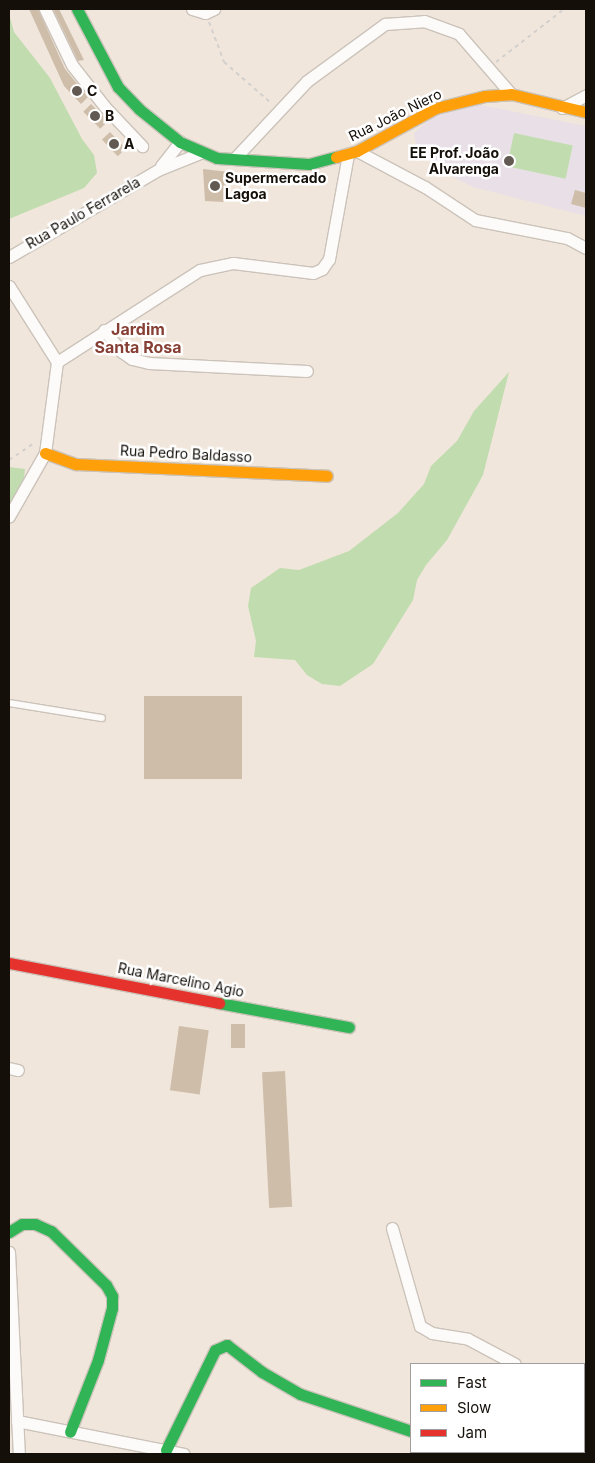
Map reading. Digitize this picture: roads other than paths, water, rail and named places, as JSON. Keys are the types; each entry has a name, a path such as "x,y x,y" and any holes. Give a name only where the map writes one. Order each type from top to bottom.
{"street":[{"path":"45,9 72,64 105,107 142,146"},
{"path":"192,9 210,11"},
{"name":"Rua João Niero","path":"80,10 118,87 139,109 180,142 200,153 234,159 309,164 353,152 436,108 462,99 512,94 562,108 586,112"},
{"path":"234,159 307,81 385,24 424,21 459,34 490,66 512,94"},
{"path":"562,108 586,95"},
{"name":"Rua Paulo Ferrarela","path":"158,170 180,142"},
{"path":"57,362 200,270 233,263 313,273 322,269 329,259 353,152 425,186 475,220 567,238 586,248"},
{"name":"Rua Paulo Ferrarela","path":"9,257 158,170 200,153"},
{"path":"9,286 57,362 45,453 9,516"},
{"path":"104,330 122,352 132,359 149,363 307,371"},
{"name":"Rua Pedro Baldasso","path":"45,453 76,464 327,476"},
{"name":"Rua Marcelino Agio","path":"9,963 349,1028"},
{"path":"9,1232 22,1224 35,1224 51,1231 106,1285 112,1296 112,1308 98,1360 70,1432"},
{"path":"392,1228 420,1326 432,1333 468,1339 513,1363"},
{"path":"9,1252 19,1454"},
{"path":"166,1450 216,1350 227,1345 262,1372 300,1394 410,1430"},
{"path":"17,1421 184,1454"}],"lane":[{"path":"9,703 102,718"}],"place":[{"name":"C","path":"77,91"},
{"name":"B","path":"95,116"},
{"name":"A","path":"114,144"},
{"name":"EE Prof. João Alvarenga","path":"509,161"},
{"name":"Supermercado Lagoa","path":"215,186"}],"district":[{"name":"Jardim Santa Rosa","path":"138,338"}]}
